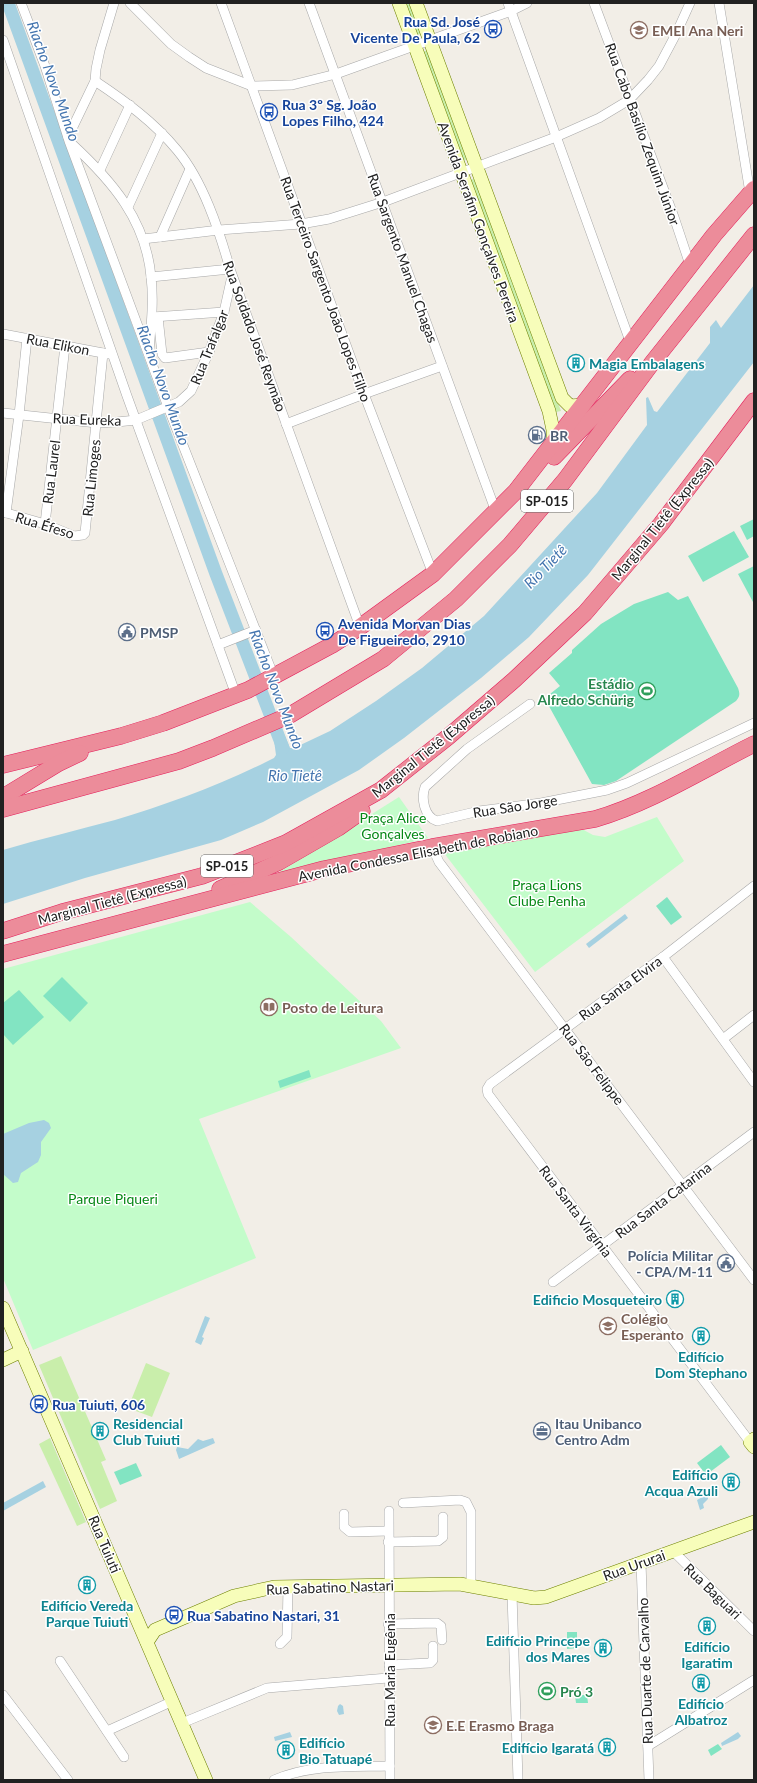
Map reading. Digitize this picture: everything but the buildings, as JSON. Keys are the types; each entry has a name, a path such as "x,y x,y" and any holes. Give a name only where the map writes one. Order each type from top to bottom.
{"highway":[{"path":"6,764 121,736 163,723 242,693 271,679 332,645 360,627 434,574 516,491 631,344 690,265 752,191"},
{"name":"SP-015","path":"3,809 179,761 290,715 383,659 456,599 510,545 565,480 652,363 754,235"},
{"path":"516,491 524,489 530,484 562,447 597,414 631,377 652,363"},
{"name":"Marginal Tietê (Expressa)","path":"3,931 62,912 202,876 286,843 381,790 448,737 514,680 584,613 661,524 754,401"},
{"path":"3,797 59,763 116,741 121,736"},
{"name":"Avenida Condessa Elisabeth de Robiano","path":"3,954 324,869 432,847 580,822 612,814 657,794 754,744"},
{"path":"136,919 142,914 214,891 279,862 356,816 381,790"}],"street":[{"path":"21,3 45,66 69,139 149,355 165,408 256,630 271,679"},
{"path":"69,139 95,81 99,56 114,3"},
{"path":"130,3 166,40 189,57 206,68 252,86 292,85 336,74 430,39 509,7 527,3"},
{"name":"Rua Terceiro Sargento João Lopes Filho","path":"221,3 364,394 434,574"},
{"name":"Rua Sargento Manuel Chagas","path":"309,3 496,512"},
{"name":"Avenida Serafim Gonçalves Pereira","path":"399,3 549,411 553,442"},
{"name":"Avenida Serafim Gonçalves Pereira","path":"416,3 562,398 570,406 583,404"},
{"name":"Rua Cabo Basílio Zequim Júnior","path":"594,3 674,217 690,265"},
{"path":"143,239 219,230 301,224 336,217 383,202 556,138 599,118 629,100 659,66 690,3"},
{"path":"719,3 752,191"},
{"path":"509,7 631,344"},
{"path":"4,45 136,420 218,645 242,693"},
{"name":"Rua Soldado José Reymão","path":"95,81 130,105 162,133 177,150 190,169 219,230 231,272 360,627"},
{"path":"100,170 130,105"},
{"path":"128,207 162,133"},
{"path":"69,139 100,170 115,188 128,207 143,239 151,277 155,317 162,354 165,358 209,352"},
{"path":"160,237 190,169"},
{"path":"151,277 231,272"},
{"name":"Rua Trafalgar","path":"165,408 179,402 191,391 209,352 224,312 231,272"},
{"path":"155,317 224,312"},
{"path":"149,355 155,317"},
{"name":"Rua Elikon","path":"3,334 113,355"},
{"path":"5,513 19,415 26,338"},
{"name":"Rua Laurel","path":"45,524 65,346"},
{"name":"Rua Limoges","path":"85,533 103,353"},
{"path":"286,424 442,366"},
{"name":"Rua Eureka","path":"3,413 97,423 136,420 165,408"},
{"name":"Rua Éfeso","path":"5,513 45,524 74,536 83,535 85,533"},
{"path":"218,645 256,630"},
{"name":"Rua São Jorge","path":"530,704 467,749 425,787 423,800 427,813 432,819 437,821 479,811 541,803 607,790 627,783 754,723"},
{"name":"Rua São Felippe","path":"432,847 439,862 754,1280"},
{"name":"Rua Santa Elvira","path":"487,1089 490,1084 564,1028 663,957 754,886"},
{"path":"663,957 754,1082"},
{"path":"723,1039 754,1015"},
{"name":"Rua Santa Virgínia","path":"487,1089 488,1094 753,1443"},
{"name":"Rua Santa Catarina","path":"553,1282 754,1132"},
{"name":"Rua Tuiuti","path":"3,1308 206,1780"},
{"path":"3,1360 22,1351"},
{"path":"403,1503 460,1500 466,1502 471,1512 471,1586"},
{"name":"Rua Maria Eugênia","path":"388,1511 388,1678 390,1780"},
{"path":"344,1514 344,1527 350,1532 388,1531"},
{"path":"388,1542 438,1541 443,1537 443,1516"},
{"name":"Rua Ururai","path":"512,1594 534,1598 546,1597 754,1522"},
{"name":"Rua Baguari","path":"673,1551 754,1631"},
{"name":"Rua Duarte de Carvalho","path":"641,1563 649,1780"},
{"name":"Rua Sabatino Nastari","path":"155,1630 234,1596 261,1589 288,1586 460,1584 512,1594"},
{"path":"280,1644 287,1637 288,1586"},
{"path":"512,1594 518,1780"},
{"path":"388,1624 437,1623 441,1626 442,1640"},
{"path":"140,1625 155,1630 147,1642"},
{"path":"389,1665 430,1664 433,1660 433,1646"},
{"path":"60,1661 124,1757"},
{"path":"182,1723 267,1688 388,1678"},
{"path":"648,1746 754,1680"},
{"path":"3,1695 68,1780"},
{"path":"107,1731 173,1701"},
{"path":"274,1780 297,1771 319,1767 390,1766"}],"green space":[{"path":"405,3 410,3 421,34 417,35"},
{"path":"427,50 467,159 463,161 423,52"},
{"path":"474,179 561,411 556,412 470,180"},
{"path":"754,519 754,536 747,540 740,526"},
{"path":"734,531 749,557 703,582 688,556"},
{"path":"754,566 754,601 753,602 738,574"},
{"name":"Estádio Alfredo Schürig","path":"668,592 678,600 688,596 738,688 739,696 736,701 616,781 604,785 592,784 545,699 551,697 550,694 560,686 549,673 572,653 572,650 601,624 634,604"},
{"name":"Praça Alice Gonçalves","path":"399,797 428,838 273,876"},
{"name":"Praça Lions Clube Penha","path":"657,817 684,861 535,972 444,853 580,828 593,835 605,837"},
{"path":"667,897 682,917 671,925 656,906"},
{"name":"Parque Piqueri","path":"250,902 291,937 381,1021 401,1048 199,1119 256,1258 33,1350 3,1278 3,969"},
{"path":"62,977 88,1003 70,1022 43,996"},
{"path":"19,990 44,1017 13,1045 3,1034 3,1003"},
{"path":"309,1070 311,1077 280,1088 278,1081"},
{"path":"61,1356 106,1460 101,1462 117,1501 100,1509 39,1365"},
{"path":"146,1363 170,1373 152,1417 128,1408"},
{"path":"50,1438 86,1522 77,1526 39,1444"},
{"path":"721,1445 730,1457 706,1475 697,1463"},
{"path":"136,1463 142,1476 120,1485 114,1472"},
{"path":"567,1632 577,1632 577,1648 567,1649"},
{"path":"575,1695 587,1695 588,1703 576,1703"},
{"path":"718,1744 722,1749 711,1756 708,1750"}],"water":[{"name":"Rio Tietê","path":"754,285 754,362 588,575 529,637 481,678 404,738 359,770 263,822 221,840 85,878 3,904 3,850 115,820 196,793 274,758 276,755 273,733 282,729 290,748 294,748 330,731 376,701 422,668 484,616 597,493 647,425 646,398 648,397 654,411 657,412 710,343 710,327 716,320 721,328"},
{"path":"625,914 628,918 589,948 586,944"},
{"path":"44,1120 49,1123 51,1128 41,1142 41,1155 38,1162 21,1173 18,1182 13,1183 3,1174 3,1134 29,1123"},
{"path":"205,1316 210,1318 202,1337 204,1338 201,1345 195,1342"},
{"path":"213,1438 215,1443 179,1459 176,1450 177,1447 188,1449 198,1439 203,1441"},
{"path":"43,1481 46,1487 3,1511 3,1503"},
{"path":"708,1494 708,1499 703,1504 704,1508 700,1510 697,1500"},
{"path":"340,1704 343,1706 344,1714 339,1715 337,1711"},
{"path":"290,1732 292,1737 275,1741 274,1737"},
{"path":"738,1732 741,1736 738,1739 722,1746 721,1743"}],"waterway":[{"name":"Riacho Novo Mundo","path":"8,3 216,574 283,748"}],"place":[{"name":"Rua Sd. José Vicente De Paula, 62","path":"493,29"},
{"name":"EMEI Ana Neri","path":"639,30"},
{"name":"Rua 3º Sg. João Lopes Filho, 424","path":"269,112"},
{"name":"Magia Embalagens","path":"576,363"},
{"name":"BR","path":"537,435"},
{"name":"Avenida Morvan Dias De Figueiredo, 2910","path":"325,631"},
{"name":"PMSP","path":"127,632"},
{"name":"Estádio Alfredo Schürig","path":"647,691"},
{"name":"Posto de Leitura","path":"269,1007"},
{"name":"Polícia Militar - CPA/M-11","path":"726,1263"},
{"name":"Edificio Mosqueteiro","path":"675,1299"},
{"name":"Colégio Esperanto","path":"608,1326"},
{"name":"Edifício Dom Stephano","path":"701,1336"},
{"name":"Rua Tuiuti, 606","path":"39,1404"},
{"name":"Residencial Club Tuiuti","path":"100,1431"},
{"name":"Itau Unibanco Centro Adm","path":"542,1431"},
{"name":"Edifício Acqua Azuli","path":"731,1482"},
{"name":"Edifício Vereda Parque Tuiuti","path":"87,1585"},
{"name":"Rua Sabatino Nastari, 31","path":"174,1615"},
{"name":"Edifício Igaratim","path":"707,1626"},
{"name":"Edifício Princepe dos Mares","path":"603,1648"},
{"name":"Edifício Albatroz","path":"701,1683"},
{"name":"Pró 3","path":"547,1691"},
{"name":"E.E Erasmo Braga","path":"433,1725"},
{"name":"Edifício Igaratá","path":"607,1747"},
{"name":"Edifício Bio Tatuapé","path":"286,1750"}]}
